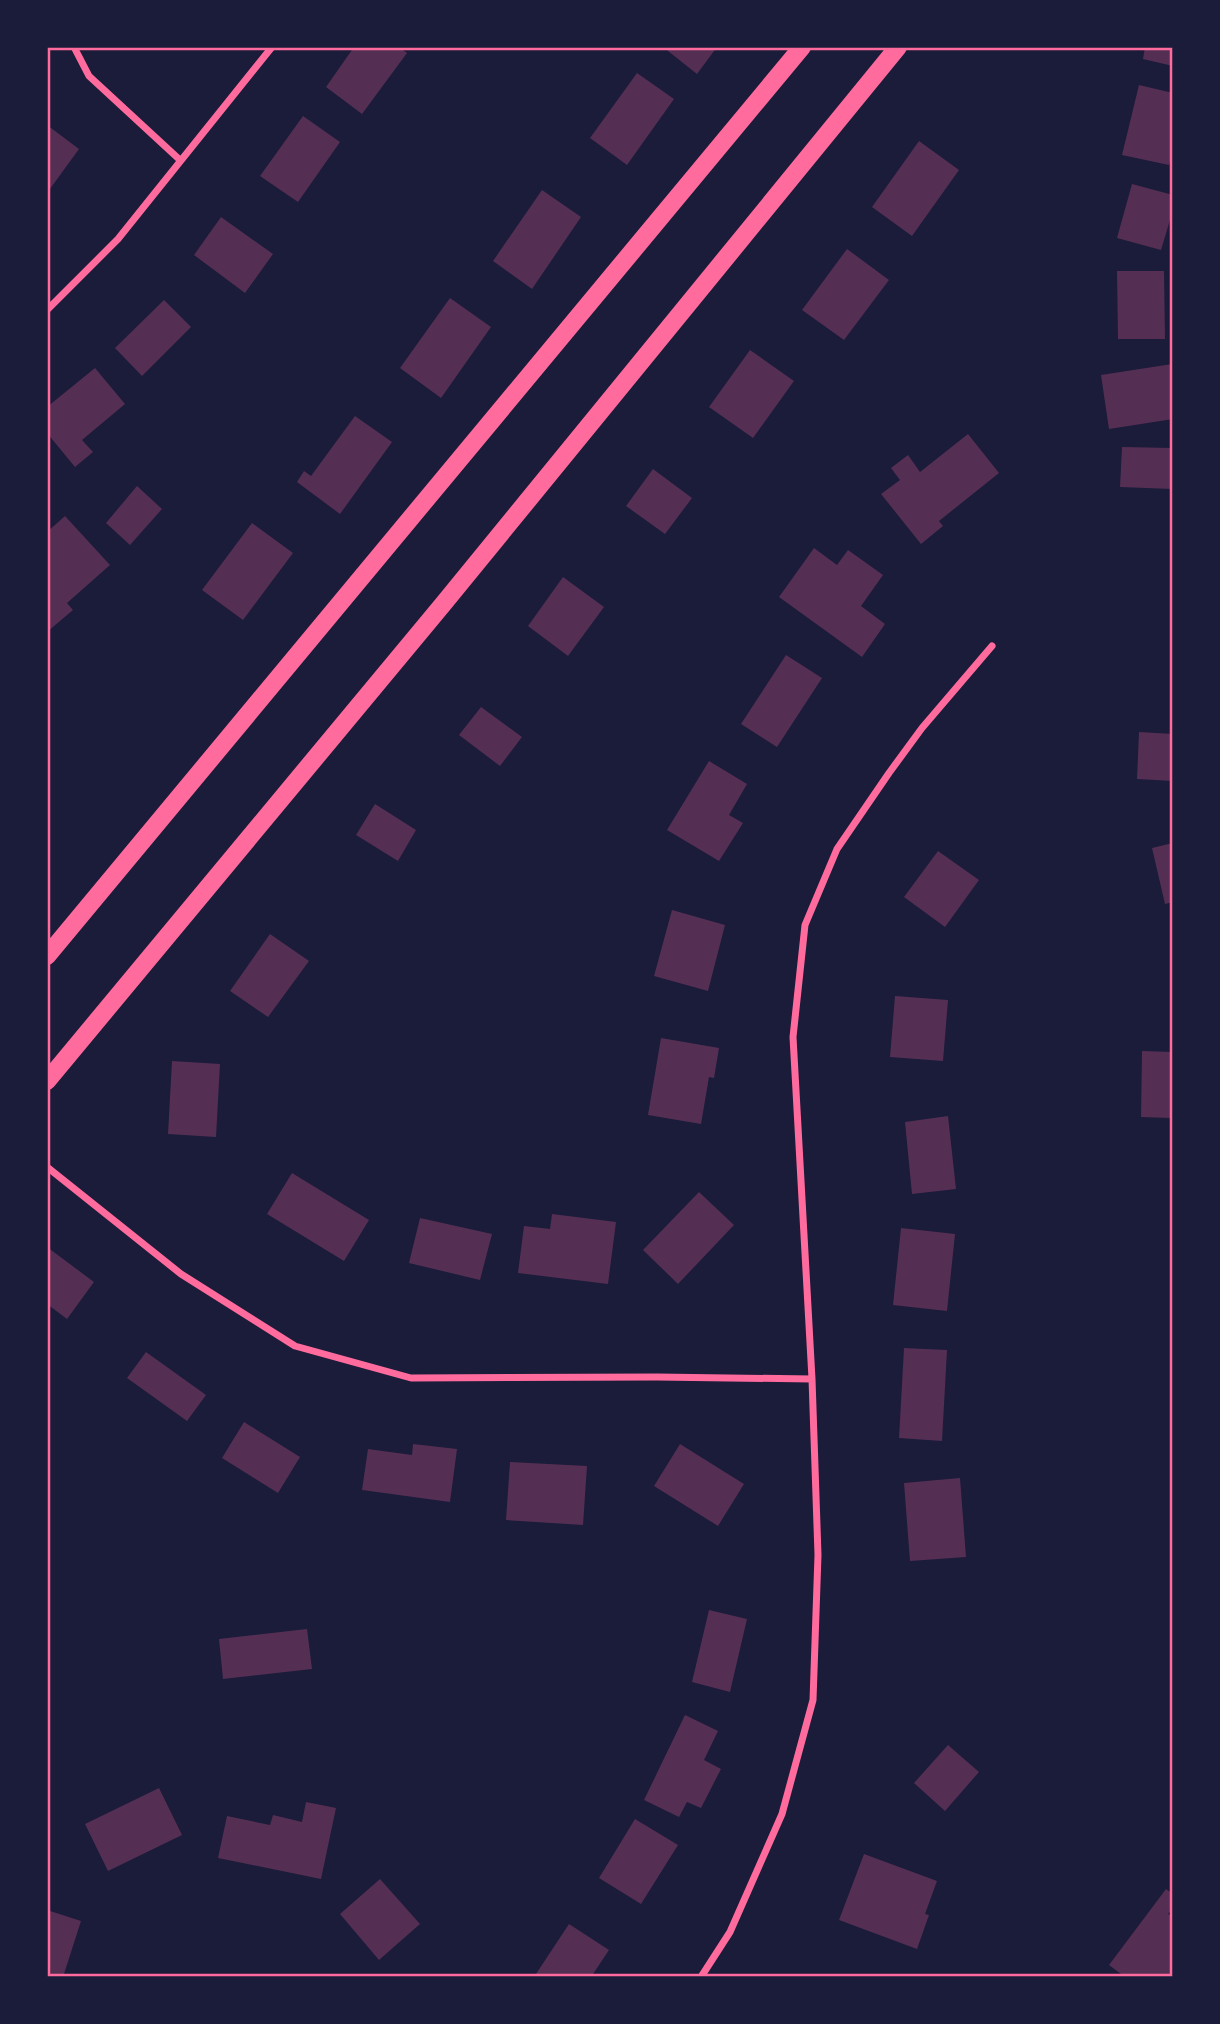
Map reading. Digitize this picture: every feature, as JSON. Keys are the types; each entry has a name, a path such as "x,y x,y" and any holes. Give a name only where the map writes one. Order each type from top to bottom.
{"main road":[{"path":"47,956 802,47"},
{"path":"47,1081 444,603 898,47"}],"street":[{"path":"74,47 89,76 180,160"},
{"path":"47,310 118,239 272,47"},
{"path":"701,1977 730,1932 782,1814 813,1700 818,1555 812,1379 793,1037 805,925 837,849 922,728 992,646"},
{"path":"47,1167 181,1274 295,1346 411,1378 615,1376 812,1379"}],"building":[{"path":"354,47 399,47 407,53 362,114 326,87"},
{"path":"663,47 717,47 697,74"},
{"path":"1145,47 1173,47 1173,66 1143,59"},
{"path":"637,73 674,99 627,165 590,138"},
{"path":"1139,85 1173,93 1173,150 1169,165 1122,155"},
{"path":"303,116 340,142 298,202 260,176"},
{"path":"47,125 79,149 47,193"},
{"path":"919,141 959,170 912,236 872,207"},
{"path":"1132,184 1173,195 1173,210 1161,250 1117,238"},
{"path":"542,190 581,217 532,289 493,261"},
{"path":"221,217 273,254 245,293 194,255"},
{"path":"847,249 889,280 844,340 802,310"},
{"path":"1117,271 1164,271 1165,339 1118,339"},
{"path":"450,298 491,327 441,398 400,368"},
{"path":"164,300 191,327 142,376 115,348"},
{"path":"750,350 794,381 753,438 709,407"},
{"path":"1172,364 1173,419 1109,429 1101,375"},
{"path":"95,368 125,404 82,440 93,452 75,467 47,433 47,407"},
{"path":"355,416 392,442 340,514 297,482 304,471 311,476"},
{"path":"968,434 999,473 939,521 943,526 921,544 881,494 900,480 891,468 908,455 920,472"},
{"path":"1122,447 1173,448 1172,489 1120,487"},
{"path":"653,469 692,498 665,534 626,506"},
{"path":"137,486 162,509 130,545 106,523"},
{"path":"65,516 110,565 67,603 73,610 47,632 47,532"},
{"path":"252,523 293,553 243,620 202,590"},
{"path":"814,548 837,565 848,550 883,575 861,606 885,624 862,657 779,597"},
{"path":"563,577 604,607 568,656 528,626"},
{"path":"786,655 822,678 777,747 741,724"},
{"path":"481,707 522,737 500,766 459,735"},
{"path":"1139,732 1173,734 1173,781 1137,779"},
{"path":"709,761 747,784 729,815 743,823 719,861 667,830"},
{"path":"375,804 416,830 398,861 356,835"},
{"path":"1173,843 1173,902 1165,904 1152,848"},
{"path":"938,851 979,880 945,927 904,897"},
{"path":"672,910 725,925 708,991 654,976"},
{"path":"270,934 309,961 268,1017 230,991"},
{"path":"895,996 948,1000 943,1061 890,1057"},
{"path":"661,1038 719,1048 714,1078 709,1077 701,1124 648,1115"},
{"path":"1142,1051 1173,1052 1171,1118 1141,1117"},
{"path":"172,1061 220,1064 216,1137 168,1134"},
{"path":"948,1116 956,1189 912,1194 905,1122"},
{"path":"292,1173 369,1220 344,1261 267,1214"},
{"path":"699,1192 734,1225 678,1284 643,1250"},
{"path":"552,1214 616,1222 608,1284 518,1273 524,1226 550,1229"},
{"path":"420,1218 492,1234 480,1280 409,1263"},
{"path":"901,1228 955,1234 947,1311 893,1305"},
{"path":"47,1247 94,1282 67,1319 47,1304"},
{"path":"904,1348 947,1350 942,1441 899,1438"},
{"path":"146,1352 206,1395 187,1421 127,1378"},
{"path":"244,1422 300,1457 278,1493 222,1458"},
{"path":"413,1444 457,1449 450,1502 362,1490 368,1449 412,1455"},
{"path":"680,1444 744,1484 718,1526 654,1486"},
{"path":"510,1462 587,1466 583,1525 506,1520"},
{"path":"960,1478 966,1557 910,1561 904,1483"},
{"path":"709,1610 747,1619 730,1692 692,1682"},
{"path":"307,1629 312,1669 223,1679 219,1639"},
{"path":"685,1715 718,1731 704,1760 721,1769 701,1808 687,1802 679,1817 644,1800"},
{"path":"948,1745 979,1772 945,1811 914,1783"},
{"path":"159,1788 182,1835 108,1871 85,1824"},
{"path":"306,1802 336,1808 321,1879 218,1858 227,1816 270,1825 273,1815 302,1822"},
{"path":"635,1819 678,1845 641,1904 599,1878"},
{"path":"864,1854 937,1881 925,1914 929,1915 917,1949 839,1920"},
{"path":"380,1879 420,1924 379,1960 340,1914"},
{"path":"1166,1889 1173,1894 1173,1907 1168,1914 1173,1917 1173,1977 1125,1977 1109,1965"},
{"path":"47,1910 81,1921 63,1977 47,1977"},
{"path":"569,1924 609,1950 591,1977 534,1977"}]}
